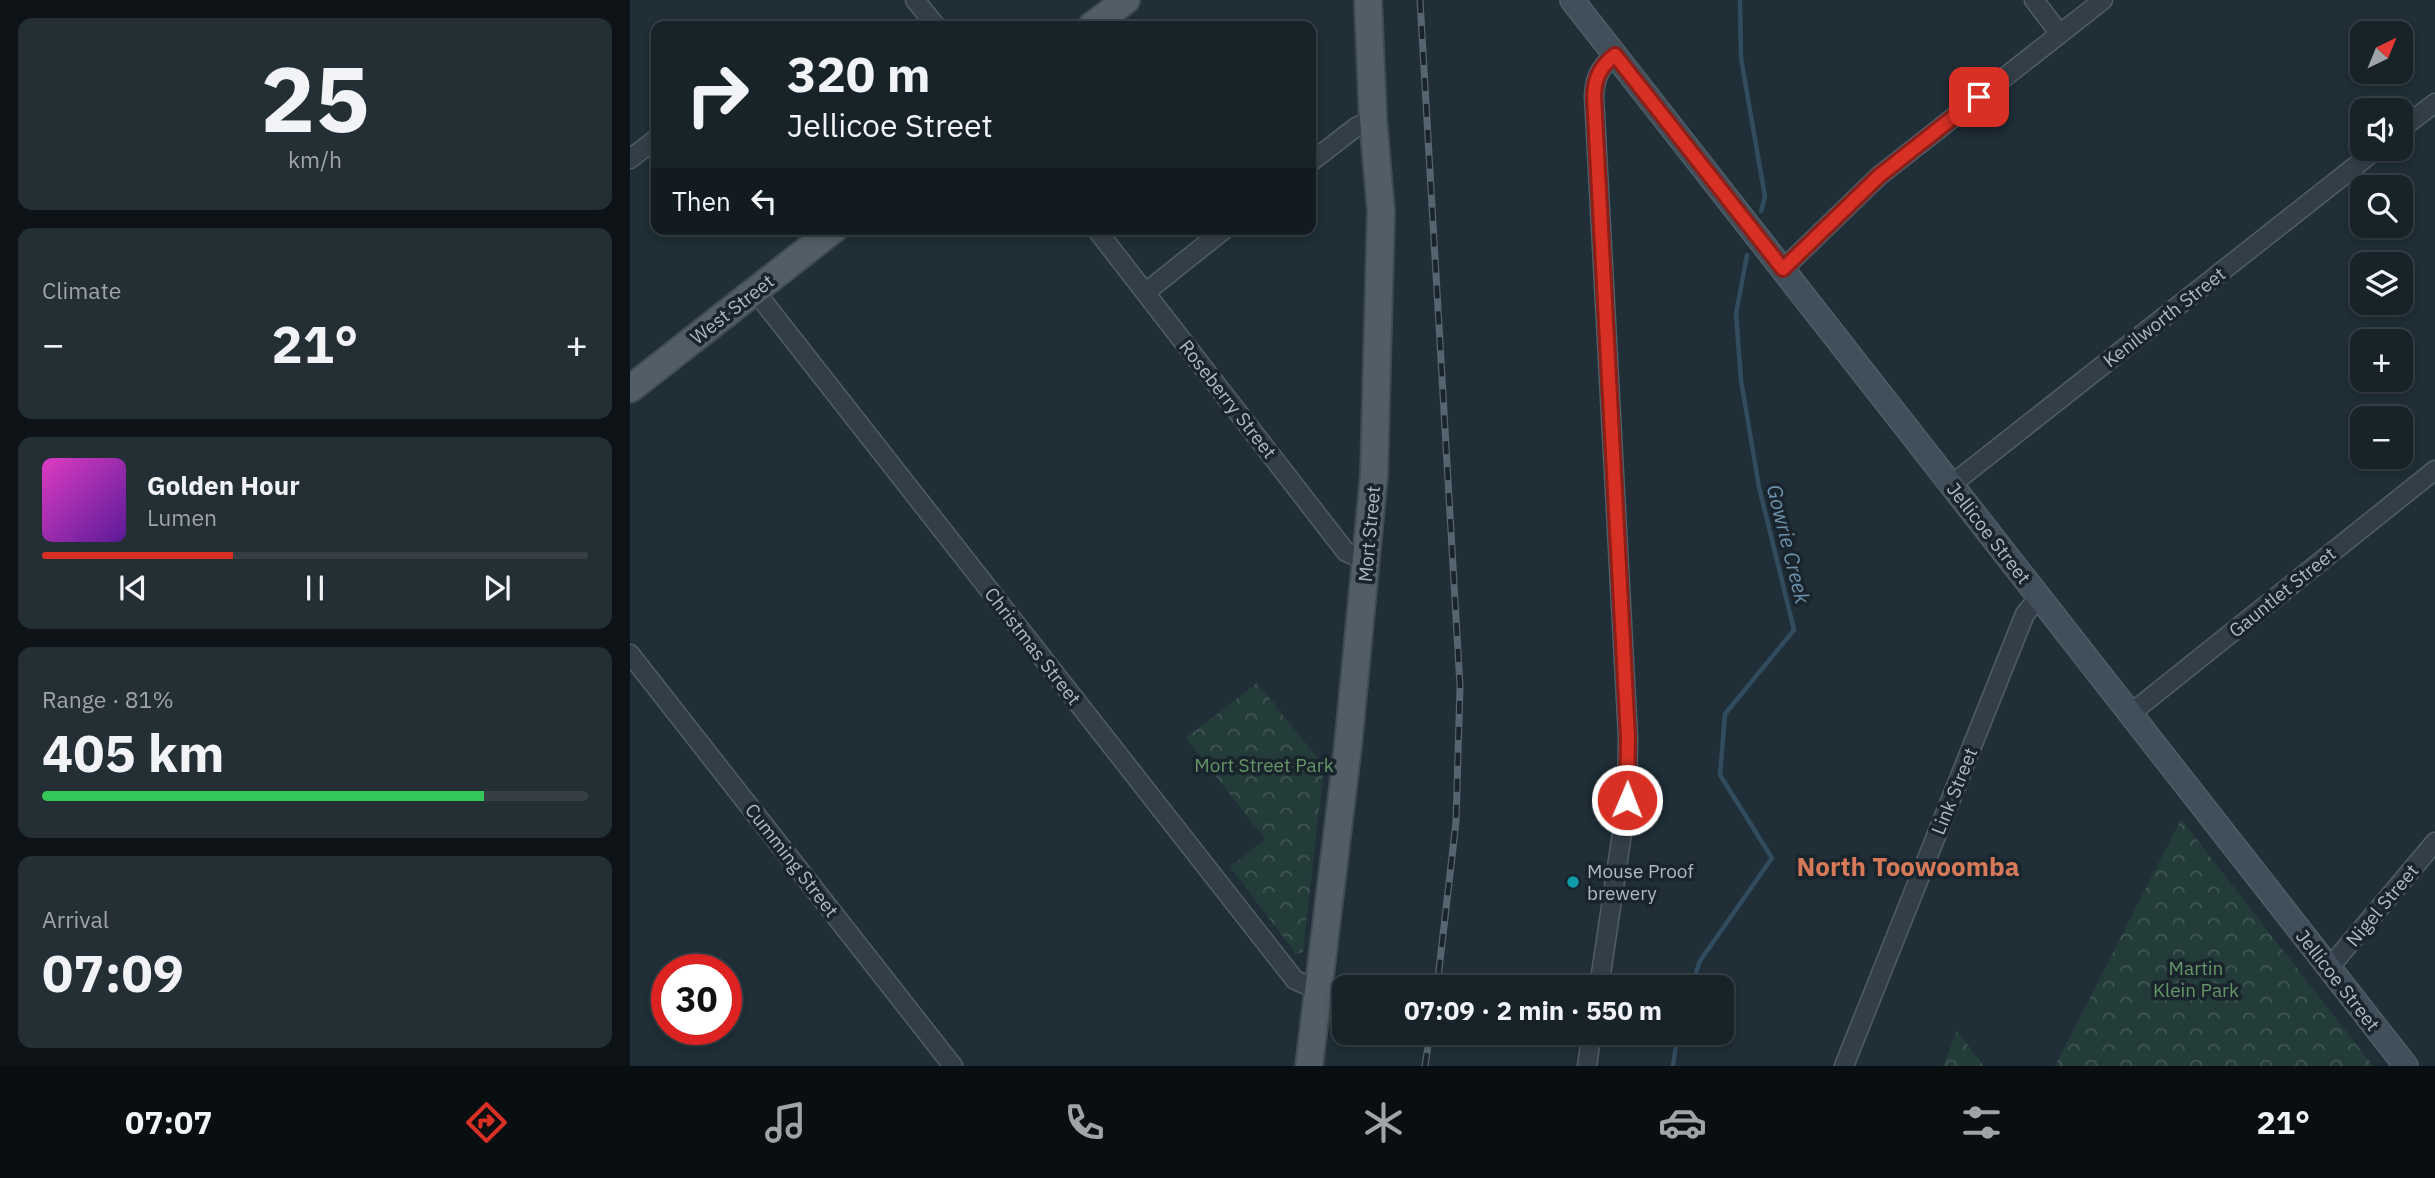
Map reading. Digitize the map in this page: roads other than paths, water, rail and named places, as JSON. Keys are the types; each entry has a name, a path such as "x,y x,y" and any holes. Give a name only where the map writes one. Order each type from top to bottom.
{"main road":[{"path":"1099,21 1126,0"},
{"name":"Mort Street","path":"1309,1066 1348,746 1374,475 1381,212 1373,119 1368,0"},
{"name":"Jellicoe Street","path":"1572,0 2406,1066"},
{"name":"West Street","path":"630,389 826,235"}],"street":[{"path":"915,0 932,21"},
{"path":"2034,0 2060,34"},
{"path":"1778,262 1879,176 2104,0"},
{"path":"1601,975 1627,800 1628,737 1594,96 1598,73 1615,55"},
{"path":"2413,120 2435,103"},
{"path":"1316,158 1356,127 1373,119"},
{"path":"630,159 651,143"},
{"name":"Kenilworth Street","path":"1951,485 2362,161"},
{"name":"Roseberry Street","path":"1101,235 1346,552 1367,561"},
{"path":"1146,292 1217,235"},
{"name":"Christmas Street","path":"755,291 1295,980 1318,990"},
{"name":"Gauntlet Street","path":"2130,714 2435,470"},
{"name":"Link Street","path":"1844,1066 2025,614 2039,597"},
{"name":"Cumming Street","path":"630,654 953,1066"},
{"name":"Nigel Street","path":"2329,968 2435,842"},
{"path":"1587,1066 1590,1045"}],"waterway":[{"name":"Gowrie Creek","path":"1740,0 1741,58 1765,197 1761,211"},
{"name":"Gowrie Creek","path":"1695,975 1700,961 1772,858 1720,775 1725,714 1794,630 1759,487 1741,380 1736,314 1747,255"},
{"name":"Gowrie Creek","path":"1673,1066 1676,1045"}],"railway":[{"path":"1420,0 1460,686 1456,822 1438,975"},
{"path":"1425,1066 1428,1045"}],"place":[{"name":"Mouse Proof brewery","path":"1573,882"}],"district":[{"name":"North Toowoomba","path":"1908,866"}],"park label":[{"name":"Mort Street Park","path":"1264,765"},
{"name":"Martin Klein Park","path":"2196,979"}]}
